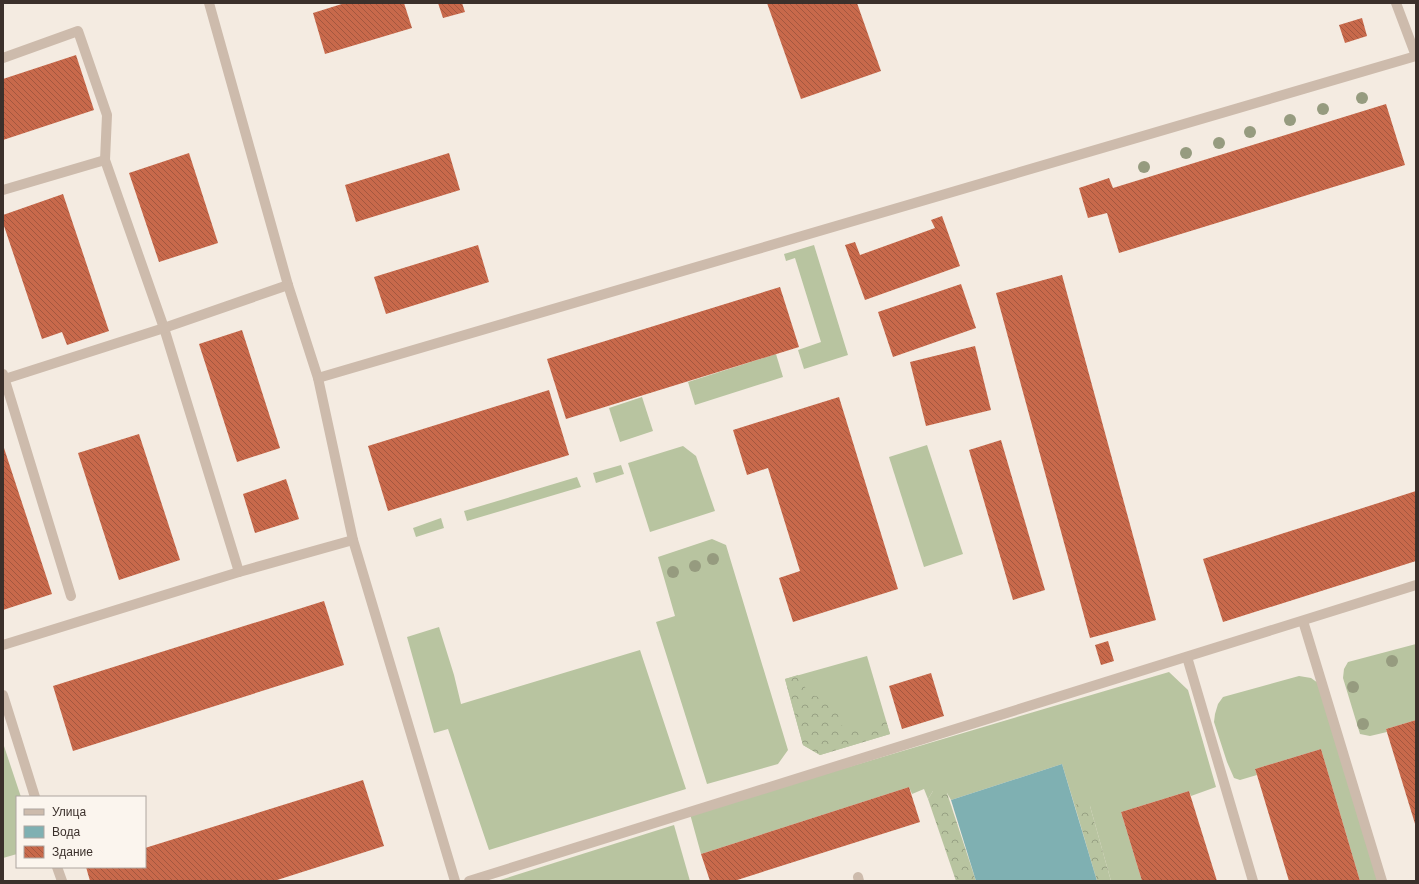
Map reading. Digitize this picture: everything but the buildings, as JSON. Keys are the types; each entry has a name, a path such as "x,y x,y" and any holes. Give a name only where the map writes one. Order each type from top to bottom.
{"street":[{"path":"209,3 288,285 318,378 353,540 455,881"},
{"path":"318,378 1416,56 1396,3"},
{"path":"3,58 78,31 107,115 105,160 164,328 239,572"},
{"path":"3,190 105,160"},
{"path":"71,596 4,376 164,328 288,285"},
{"path":"3,646 239,572 353,540"},
{"path":"469,881 1416,585"},
{"path":"1303,621 1382,881"},
{"path":"1187,657 1253,881"},
{"path":"3,695 35,796"},
{"path":"57,868 62,881"}],"green space":[{"path":"814,245 848,355 804,369 798,350 821,342 795,258 786,261 784,254"},
{"path":"776,354 783,377 695,405 688,382"},
{"path":"642,397 653,431 620,442 609,408"},
{"path":"927,445 963,554 924,567 889,457"},
{"path":"683,446 696,456 715,511 650,532 628,463"},
{"path":"621,465 624,474 596,483 593,473"},
{"path":"577,477 581,487 467,521 464,511"},
{"path":"441,518 444,528 416,537 413,528"},
{"path":"712,539 726,545 788,750 778,764 707,784 656,622 675,616 658,557"},
{"path":"439,627 454,675 461,704 640,650 686,789 489,850 448,729 434,733 407,637"},
{"path":"1416,644 1416,720 1386,729 1387,732 1370,736 1360,734 1343,678 1344,669 1348,662"},
{"path":"867,656 890,734 820,755 803,745 785,679"},
{"path":"1169,672 1188,690 1216,787 1191,796 1189,791 1121,812 1142,881 1111,881 1090,806 1076,805 1076,810 1062,764 951,800 947,793 933,791 928,799 924,789 912,794 909,787 701,854 690,814"},
{"path":"798,675 809,694 822,698 835,706 843,728 855,731 886,721 890,734 820,755 803,745 785,679"},
{"path":"1299,676 1311,678 1318,683 1378,881 1360,881 1321,749 1255,769 1257,775 1240,780 1234,778 1227,762 1214,722 1218,704 1223,697"},
{"path":"3,743 21,796 16,796 16,854 3,858"},
{"path":"942,789 947,793 976,881 956,881 928,799 933,791"},
{"path":"1080,800 1085,801 1090,806 1111,881 1097,881 1076,810 1076,805"},
{"path":"674,825 690,881 497,881"}],"water":[{"path":"1062,764 1097,881 976,881 951,800"}]}
